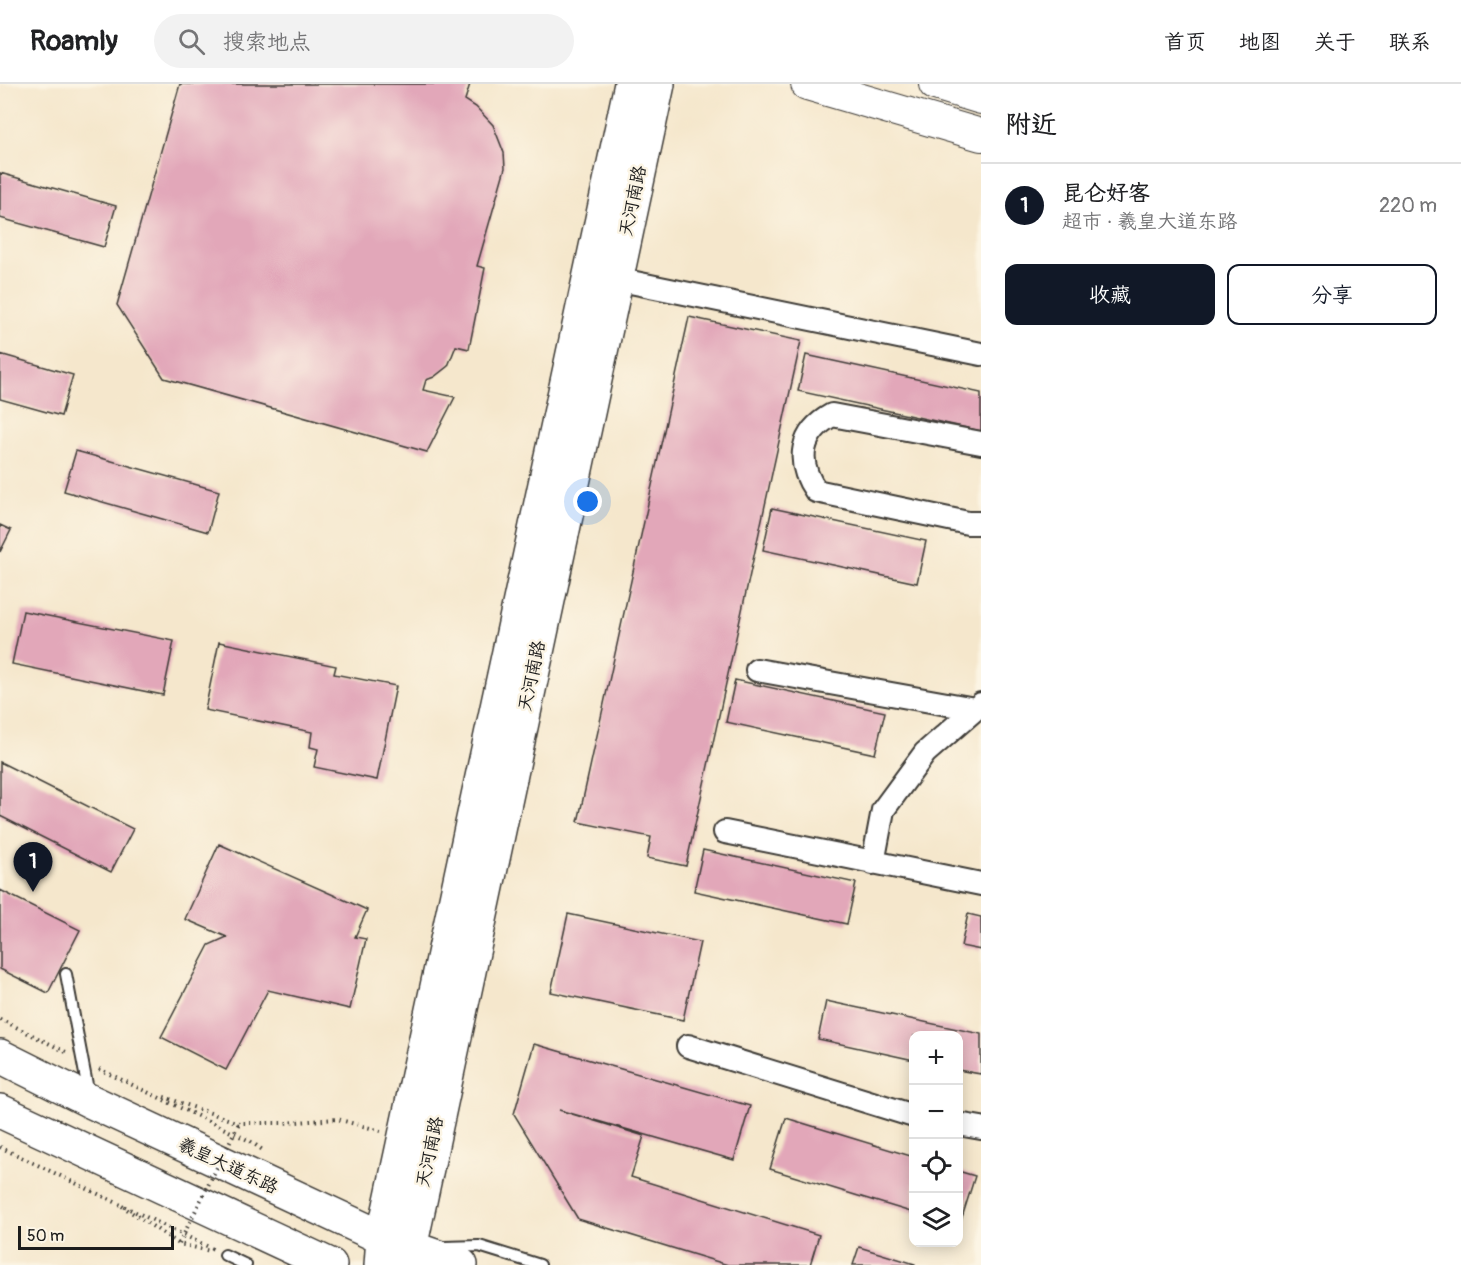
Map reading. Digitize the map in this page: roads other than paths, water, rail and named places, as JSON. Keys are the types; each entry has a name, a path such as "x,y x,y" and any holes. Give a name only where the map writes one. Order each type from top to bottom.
{"main road":[{"name":"天河南路","path":"393,1254 405,1137 631,84"},
{"name":"天河南路","path":"393,1254 616,279 658,84"},
{"name":"羲皇大道东路","path":"0,1056 393,1254 461,1265"},
{"path":"0,1111 330,1265"}],"street":[{"path":"807,84 981,135"},
{"path":"935,84 981,98"},
{"path":"616,279 981,354"},
{"path":"981,443 832,414 814,427 808,436 803,458 809,481 816,491 968,523 981,523"},
{"path":"757,670 978,707"},
{"path":"873,862 883,810 925,753 978,707"},
{"path":"725,832 981,884"},
{"path":"688,1046 909,1114"},
{"path":"963,1125 981,1128"}],"lane":[{"path":"66,974 90,1101"},
{"path":"393,1254 479,1246 540,1265"},
{"path":"225,1255 246,1265"}],"place":[{"name":"昆仑好客","path":"33,892"}]}
